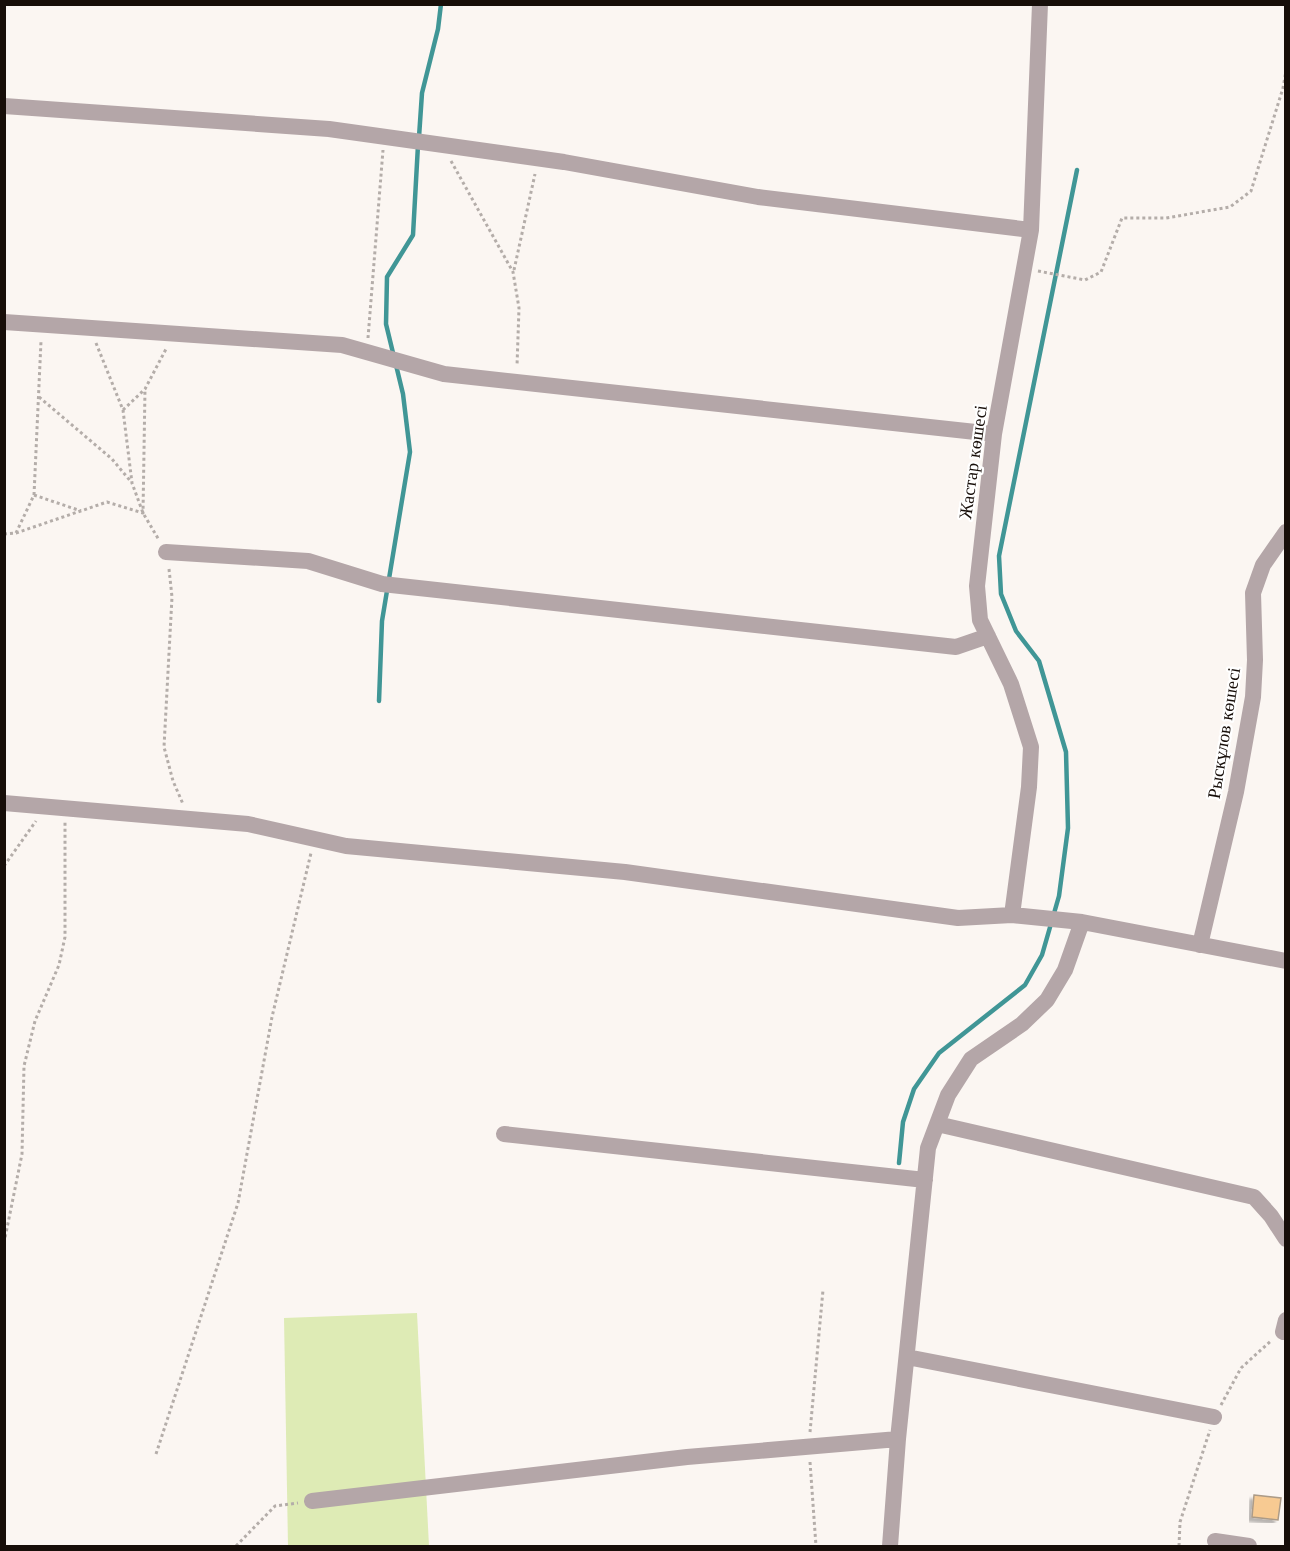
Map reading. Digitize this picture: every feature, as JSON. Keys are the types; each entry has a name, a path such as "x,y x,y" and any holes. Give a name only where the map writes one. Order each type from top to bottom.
{"street":[{"name":"Жастар көшесі","path":"1012,915 1029,787 1031,747 1011,684 980,620 977,586 994,434 1031,230 1040,4"},
{"path":"4,106 329,129 539,159 758,197 1031,230"},
{"path":"4,322 342,345 444,374 994,434"},
{"name":"Рыскұлов көшесі","path":"1200,945 1236,792 1253,697 1254,593 1263,565 1286,532"},
{"path":"166,552 308,561 382,584 945,646 956,647 988,636"},
{"path":"4,803 248,824 346,846 625,872 958,918 1012,915 1082,922 1286,961"},
{"path":"890,1546 898,1439 928,1148 948,1095 971,1059 1022,1024 1047,1000 1065,970 1082,922"},
{"path":"937,1124 1254,1197 1271,1216 1286,1239"},
{"path":"504,1134 925,1180"},
{"path":"1286,1320 1283,1332 1286,1332"},
{"path":"907,1357 1214,1417"},
{"path":"312,1501 687,1457 898,1439"},
{"path":"1215,1540 1249,1546"}],"path":[{"path":"1025,268 1085,280 1101,272 1122,218 1166,218 1230,207 1251,191 1283,88 1286,71"},
{"path":"367,352 384,137"},
{"path":"442,145 513,272 519,308 516,361 521,382"},
{"path":"513,272 539,159"},
{"path":"16,532 34,495 42,324"},
{"path":"90,327 123,411 132,483 142,513 166,552 172,597 164,747 173,781 189,819"},
{"path":"123,411 145,389 174,333"},
{"path":"142,513 145,389"},
{"path":"39,397 112,459 132,483"},
{"path":"34,495 81,511"},
{"path":"4,534 107,502 142,513"},
{"path":"4,866 46,807"},
{"path":"4,1242 22,1154 24,1066 35,1021 59,965 65,937 65,808"},
{"path":"156,1454 238,1203 272,1017 315,839"},
{"path":"816,1546 809,1447 823,1290"},
{"path":"236,1546 275,1506 312,1501"}],"green space":[{"path":"417,1313 429,1546 288,1546 284,1318"}],"building":[{"path":"1254,1495 1281,1498 1278,1520 1252,1517"}],"waterway":[{"path":"419,137 422,93 438,29 441,4"},
{"path":"394,357 386,324 387,277 413,235 418,145"},
{"path":"899,1163 903,1122 914,1089 939,1053 1025,985 1042,955 1059,896 1068,828 1066,752 1039,661 1016,631 1001,594 999,556 1077,170"},
{"path":"379,701 382,621 410,452 403,394 396,365"}]}
